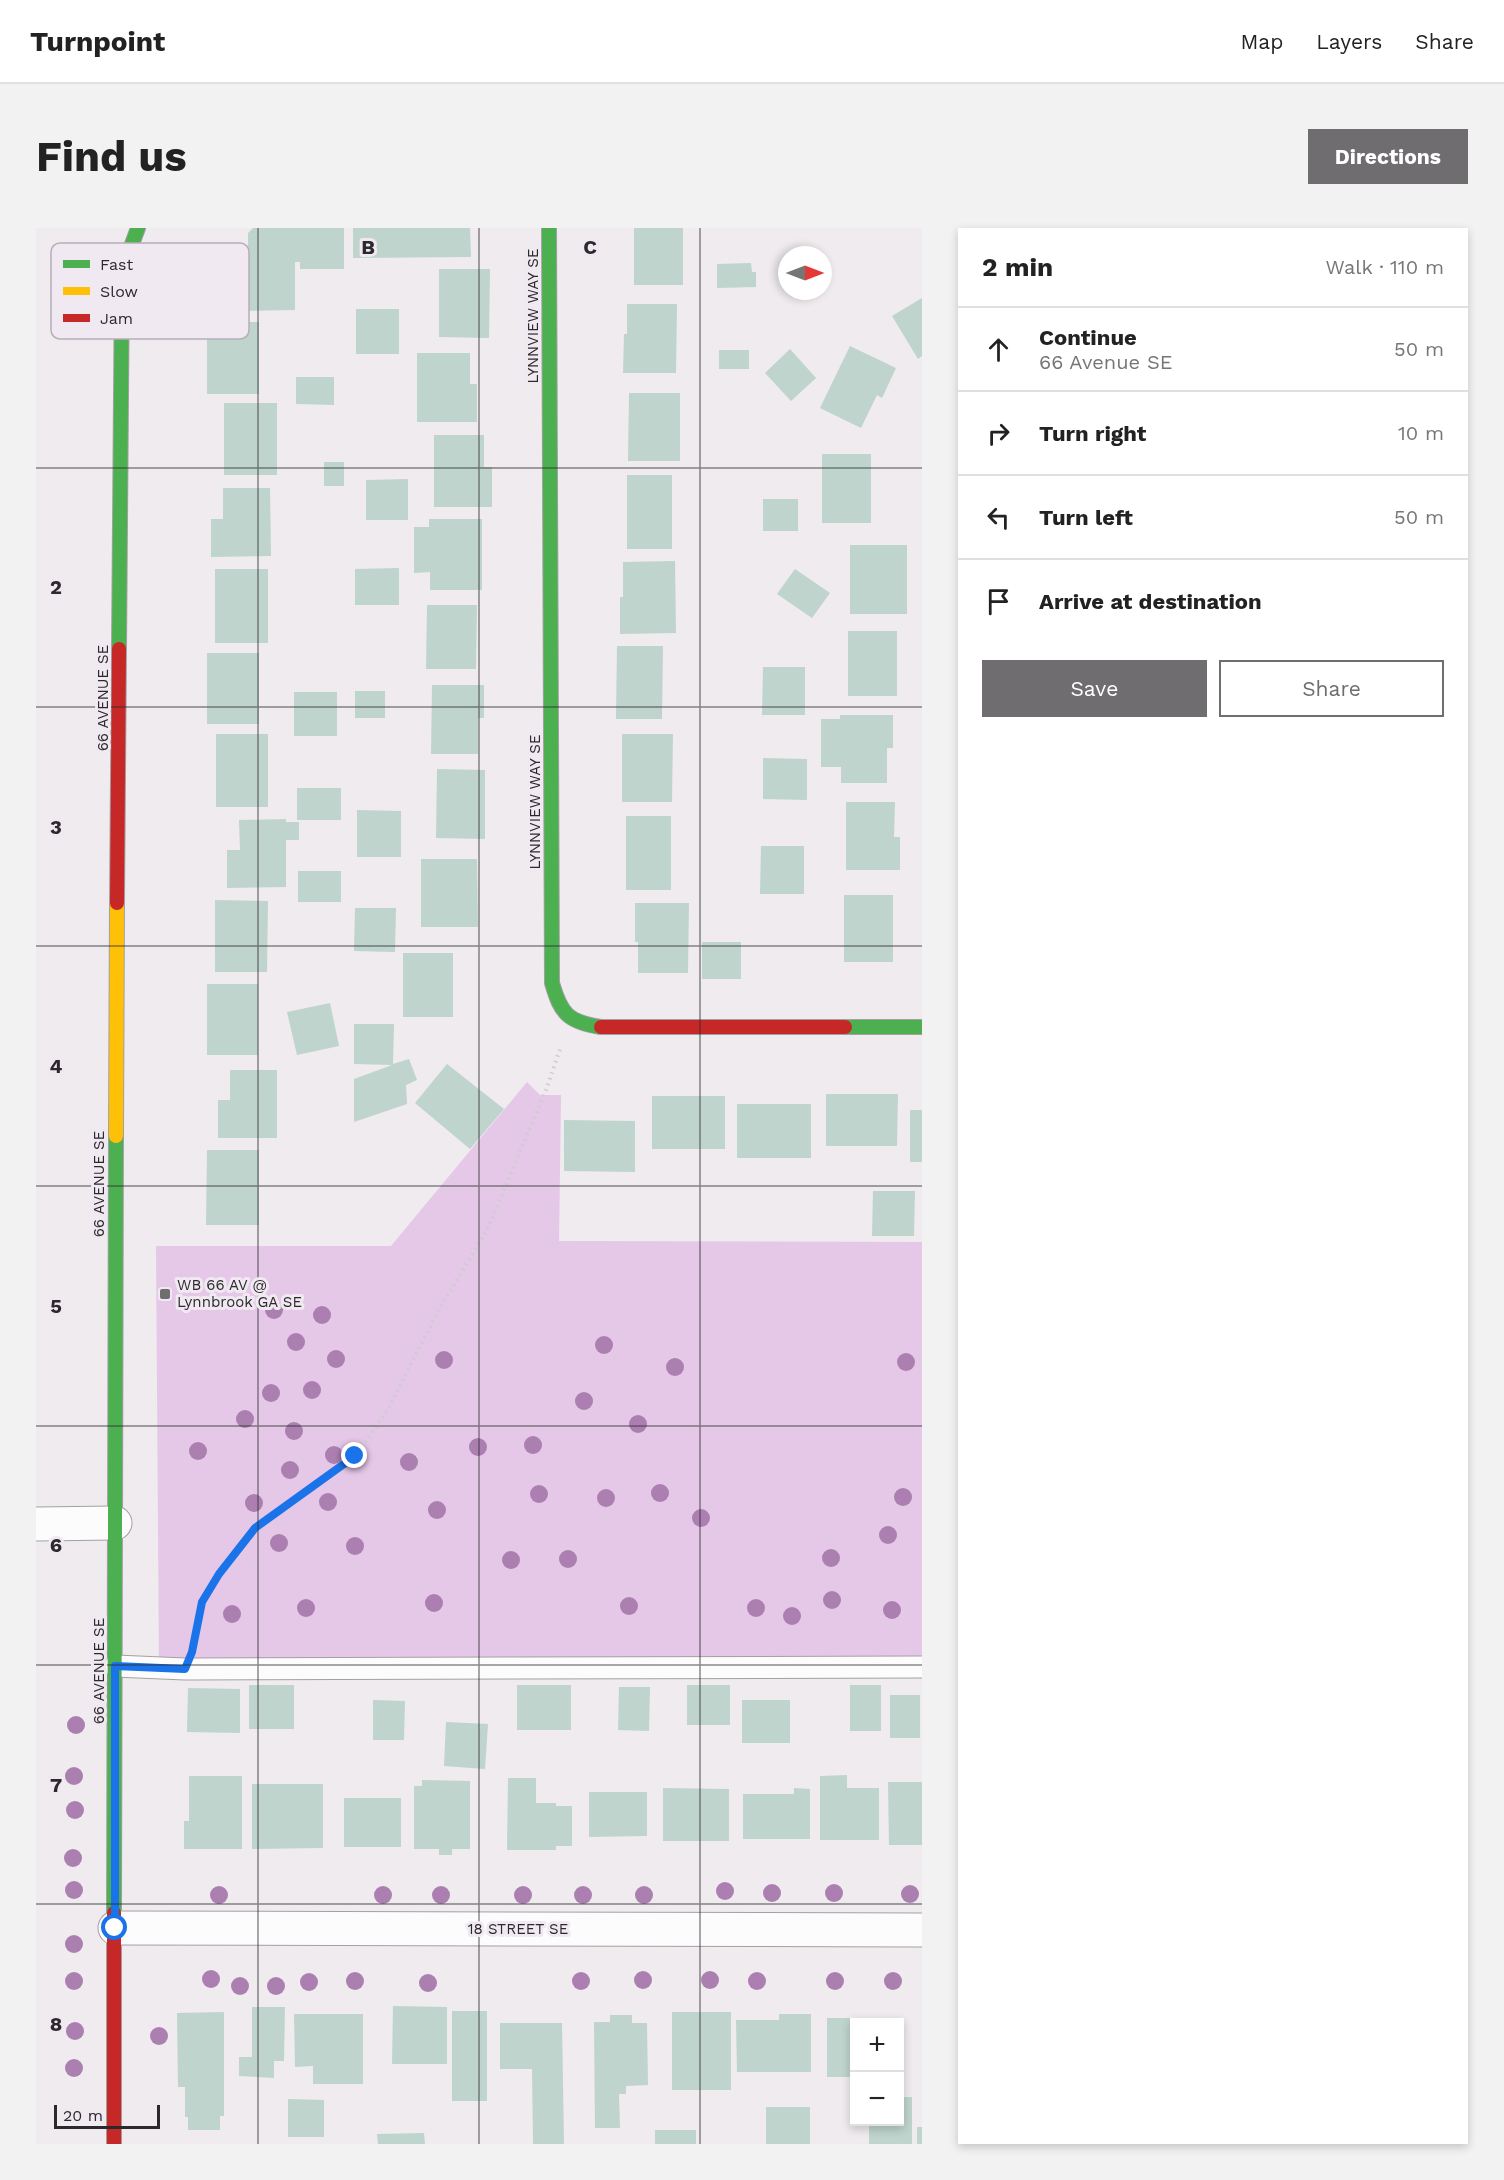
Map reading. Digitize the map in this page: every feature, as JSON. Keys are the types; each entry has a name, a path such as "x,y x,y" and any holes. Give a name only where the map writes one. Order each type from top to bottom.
{"street":[{"name":"66 AVENUE SE","path":"133,243 138,228"},
{"name":"LYNNVIEW WAY SE","path":"549,228 552,983 558,1004 571,1017"},
{"name":"66 AVENUE SE","path":"114,2144 115,1523 123,339"},
{"path":"571,1017 585,1025 608,1028 922,1027"},
{"path":"36,1524 115,1523"},
{"name":"18 STREET SE","path":"115,1928 922,1930"}],"lane":[{"path":"115,1666 185,1669 922,1667"}],"path":[{"path":"185,1669 192,1652 202,1602 240,1546 255,1528 355,1456 387,1411 438,1311 487,1230 546,1090 571,1017"}],"shaded area":[{"path":"527,1082 540,1095 561,1095 559,1241 922,1242 922,1671 159,1668 156,1246 391,1246"}],"building":[{"path":"253,228 344,228 344,269 300,269 300,262 295,262 295,310 249,311 248,233"},
{"path":"353,228 470,228 471,257 353,258"},
{"path":"634,228 683,228 683,285 634,285"},
{"path":"751,263 752,272 756,272 756,287 717,288 717,264"},
{"path":"439,269 490,269 489,338 439,337"},
{"path":"922,298 922,356 918,359 892,316"},
{"path":"627,304 677,304 676,373 623,373"},
{"path":"356,309 399,309 399,354 356,354"},
{"path":"249,322 259,322 259,394 207,394 207,339 249,339"},
{"path":"850,346 896,368 882,398 877,395 861,428 820,408"},
{"path":"790,349 816,378 791,401 765,373"},
{"path":"719,350 749,350 749,369 719,369"},
{"path":"417,353 470,353 470,384 477,384 477,422 417,422"},
{"path":"296,377 334,377 334,405 296,404"},
{"path":"629,393 680,393 680,461 628,461"},
{"path":"224,403 277,403 277,475 224,475"},
{"path":"434,435 484,435 484,467 492,467 492,507 434,507"},
{"path":"822,454 871,454 871,523 822,523"},
{"path":"324,462 344,462 344,486 324,486"},
{"path":"627,475 672,475 672,549 627,549"},
{"path":"408,479 408,520 366,520 366,480"},
{"path":"223,488 270,488 271,556 211,557 211,519 223,519"},
{"path":"763,499 798,499 798,531 763,531"},
{"path":"429,519 482,519 482,590 430,590 430,572 414,573 414,527 429,527"},
{"path":"850,545 907,545 907,614 850,614"},
{"path":"675,561 676,633 620,634 623,562"},
{"path":"399,568 399,605 355,605 355,569"},
{"path":"215,569 268,569 268,643 215,643"},
{"path":"795,569 830,593 812,618 777,594"},
{"path":"427,605 477,605 476,669 426,669"},
{"path":"848,631 897,631 897,696 848,696"},
{"path":"617,646 663,646 662,719 616,719"},
{"path":"207,653 259,653 259,724 207,724"},
{"path":"763,667 805,667 805,715 762,715"},
{"path":"432,685 484,685 484,718 478,718 478,754 431,754"},
{"path":"355,691 385,691 385,718 355,718"},
{"path":"294,692 337,692 337,736 294,736"},
{"path":"840,715 893,715 893,748 887,748 887,783 841,783 841,767 821,767 821,719 840,719"},
{"path":"216,734 268,734 268,807 216,807"},
{"path":"622,734 673,734 672,802 622,802"},
{"path":"763,758 807,759 807,800 763,799"},
{"path":"437,769 485,770 485,839 436,838"},
{"path":"297,788 341,788 341,820 297,820"},
{"path":"846,802 895,802 894,837 900,837 900,870 846,870"},
{"path":"357,810 401,811 401,857 357,857"},
{"path":"626,816 671,816 671,890 626,890"},
{"path":"286,819 286,822 299,822 299,840 286,840 286,887 227,888 227,850 240,850 239,820"},
{"path":"761,846 804,846 804,894 760,894"},
{"path":"421,859 477,859 478,927 421,927"},
{"path":"298,871 341,871 341,902 298,902"},
{"path":"844,895 893,895 893,962 844,962"},
{"path":"215,900 268,901 267,972 215,972"},
{"path":"635,903 689,903 688,973 638,973"},
{"path":"355,908 396,908 395,952 354,951"},
{"path":"702,942 741,942 741,979 702,979"},
{"path":"403,953 453,953 453,1017 403,1017"},
{"path":"207,984 258,984 258,1055 207,1055"},
{"path":"330,1003 339,1046 297,1055 287,1012"},
{"path":"354,1024 394,1024 393,1064 409,1059 417,1080 406,1085 407,1104 354,1122 354,1079 392,1065 354,1064"},
{"path":"447,1064 504,1109 470,1149 415,1103"},
{"path":"230,1070 277,1070 277,1138 218,1138 218,1100 230,1100"},
{"path":"826,1094 898,1094 897,1146 826,1146"},
{"path":"652,1096 725,1096 725,1149 652,1149"},
{"path":"737,1104 811,1104 811,1158 737,1158"},
{"path":"910,1110 922,1110 922,1162 910,1162"},
{"path":"564,1120 635,1121 635,1172 564,1171"},
{"path":"207,1150 259,1150 259,1225 206,1225"},
{"path":"873,1191 915,1191 914,1236 872,1236"},
{"path":"249,1685 294,1685 294,1729 249,1729"},
{"path":"517,1685 571,1685 571,1730 517,1730"},
{"path":"687,1685 730,1685 730,1725 687,1725"},
{"path":"850,1685 881,1685 881,1731 850,1731"},
{"path":"619,1687 650,1687 649,1731 618,1730"},
{"path":"188,1688 240,1689 240,1733 187,1732"},
{"path":"890,1695 920,1695 920,1738 890,1738"},
{"path":"373,1700 405,1701 404,1740 373,1740"},
{"path":"742,1700 790,1700 790,1743 742,1743"},
{"path":"446,1722 488,1724 485,1769 444,1766"},
{"path":"847,1775 847,1788 879,1788 879,1840 820,1840 820,1776"},
{"path":"189,1776 242,1776 242,1849 184,1849 184,1821 189,1821"},
{"path":"508,1778 536,1778 536,1803 572,1806 572,1846 556,1846 556,1850 507,1850"},
{"path":"422,1780 470,1781 470,1849 452,1849 452,1855 439,1855 439,1849 414,1849 414,1786 422,1786"},
{"path":"888,1782 922,1782 922,1845 889,1845"},
{"path":"252,1784 323,1784 323,1848 252,1849"},
{"path":"663,1788 729,1789 729,1841 663,1841"},
{"path":"794,1788 810,1789 810,1839 743,1839 743,1794 794,1794"},
{"path":"589,1792 647,1792 647,1836 589,1837"},
{"path":"344,1798 401,1798 401,1847 344,1847"},
{"path":"393,2006 447,2007 447,2064 392,2064"},
{"path":"252,2007 285,2007 284,2061 274,2061 274,2078 239,2076 239,2057 252,2057"},
{"path":"452,2011 487,2011 487,2101 452,2101"},
{"path":"224,2012 224,2116 220,2116 220,2130 188,2130 188,2117 185,2117 185,2087 178,2087 177,2013"},
{"path":"672,2012 731,2012 731,2090 672,2090"},
{"path":"294,2014 363,2014 363,2084 313,2084 313,2066 295,2067"},
{"path":"779,2014 811,2014 811,2072 737,2072 736,2020 779,2020"},
{"path":"610,2015 632,2015 632,2023 647,2023 648,2085 626,2086 626,2094 619,2094 620,2128 595,2128 594,2022 610,2022"},
{"path":"827,2018 850,2018 850,2077 827,2077"},
{"path":"500,2023 562,2023 564,2144 533,2144 532,2069 500,2069"},
{"path":"904,2097 912,2097 912,2144 869,2144 869,2126 904,2126"},
{"path":"288,2099 324,2100 324,2137 288,2137"},
{"path":"766,2107 810,2107 810,2144 766,2144"},
{"path":"917,2127 922,2127 922,2144 917,2144"},
{"path":"655,2130 696,2130 696,2144 655,2144"},
{"path":"424,2133 425,2144 378,2144 377,2134"}],"traffic: fast":[{"path":"132,243 138,228"},
{"path":"549,228 552,983 559,1002 568,1015 581,1022 601,1027"},
{"path":"119,649 121,339"},
{"path":"845,1027 922,1027"},
{"path":"114,1913 116,1136"}],"traffic: slow":[{"path":"116,1136 117,903"}],"traffic: jam":[{"path":"117,903 119,649"},
{"path":"601,1027 845,1027"},
{"path":"114,1913 114,2144"}],"place":[{"name":"WB 66 AV @ Lynnbrook GA SE","path":"165,1294"}],"route":[{"path":"115,1928 115,1666 185,1669 192,1652 202,1602 219,1574 255,1528 355,1456"}]}
